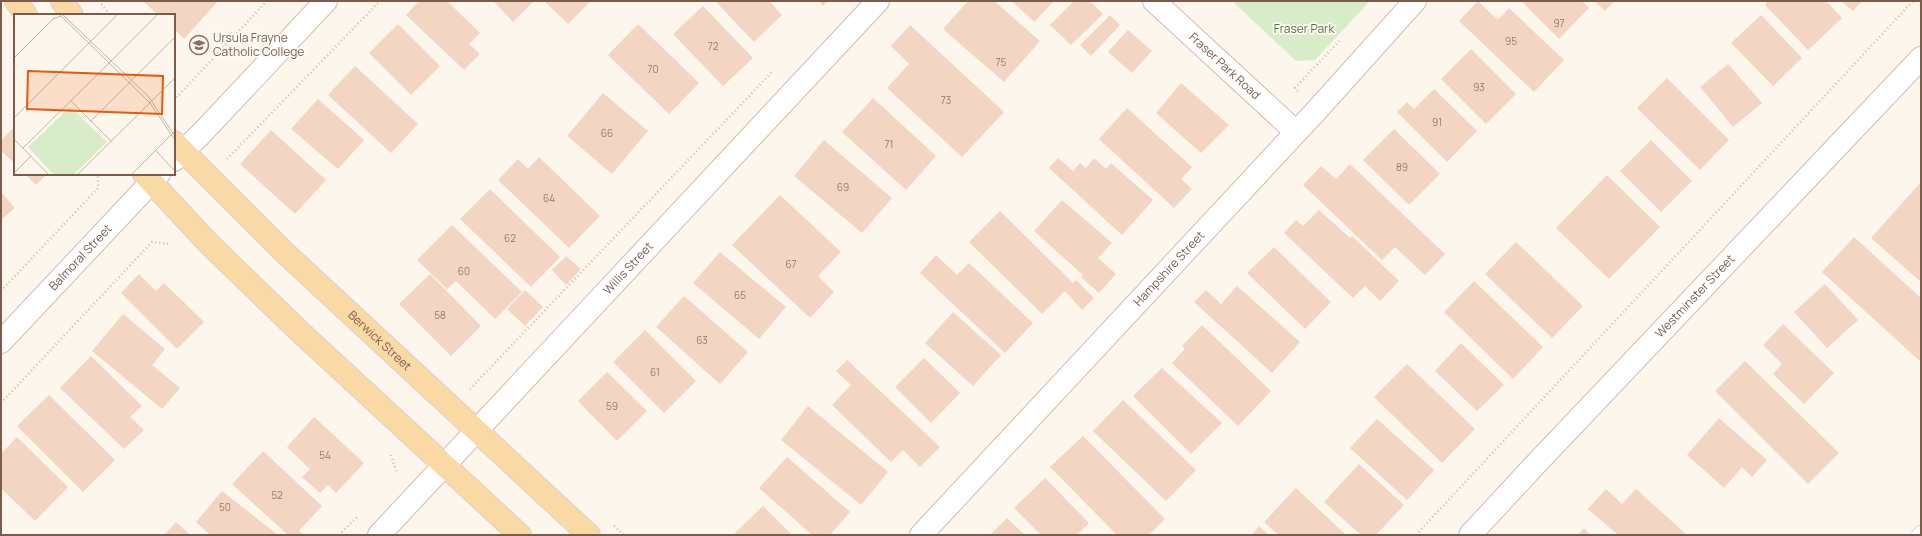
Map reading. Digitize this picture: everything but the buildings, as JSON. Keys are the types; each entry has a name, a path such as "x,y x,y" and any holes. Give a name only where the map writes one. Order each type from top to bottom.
{"main road":[{"path":"16,1 25,14"},
{"path":"62,1 71,14"},
{"name":"Berwick Street","path":"177,152 589,535"},
{"path":"151,177 215,250 520,535"}],"street":[{"path":"177,152 326,1"},
{"name":"Willis Street","path":"379,535 878,1"},
{"name":"Fraser Park Road","path":"1154,1 1296,132"},
{"name":"Hampshire Street","path":"921,535 1296,132 1415,1"},
{"name":"Westminster Street","path":"1470,535 1532,467 1921,58"},
{"name":"Balmoral Street","path":"1,342 151,177"}],"lane":[{"path":"1918,535 1921,532"}],"path":[{"path":"100,1 109,14"},
{"path":"175,94 177,97 267,1"},
{"path":"226,160 380,1"},
{"path":"1416,535 1913,1"},
{"path":"469,389 774,70"},
{"path":"1,291 98,188 98,175"},
{"path":"1,403 152,242 175,245"},
{"path":"390,453 398,473 392,479"},
{"path":"340,535 361,513"}],"green space":[{"name":"Fraser Park","path":"1232,1 1370,1 1315,60 1296,61"}],"place":[{"name":"Ursula Frayne Catholic College","path":"199,45"}]}
